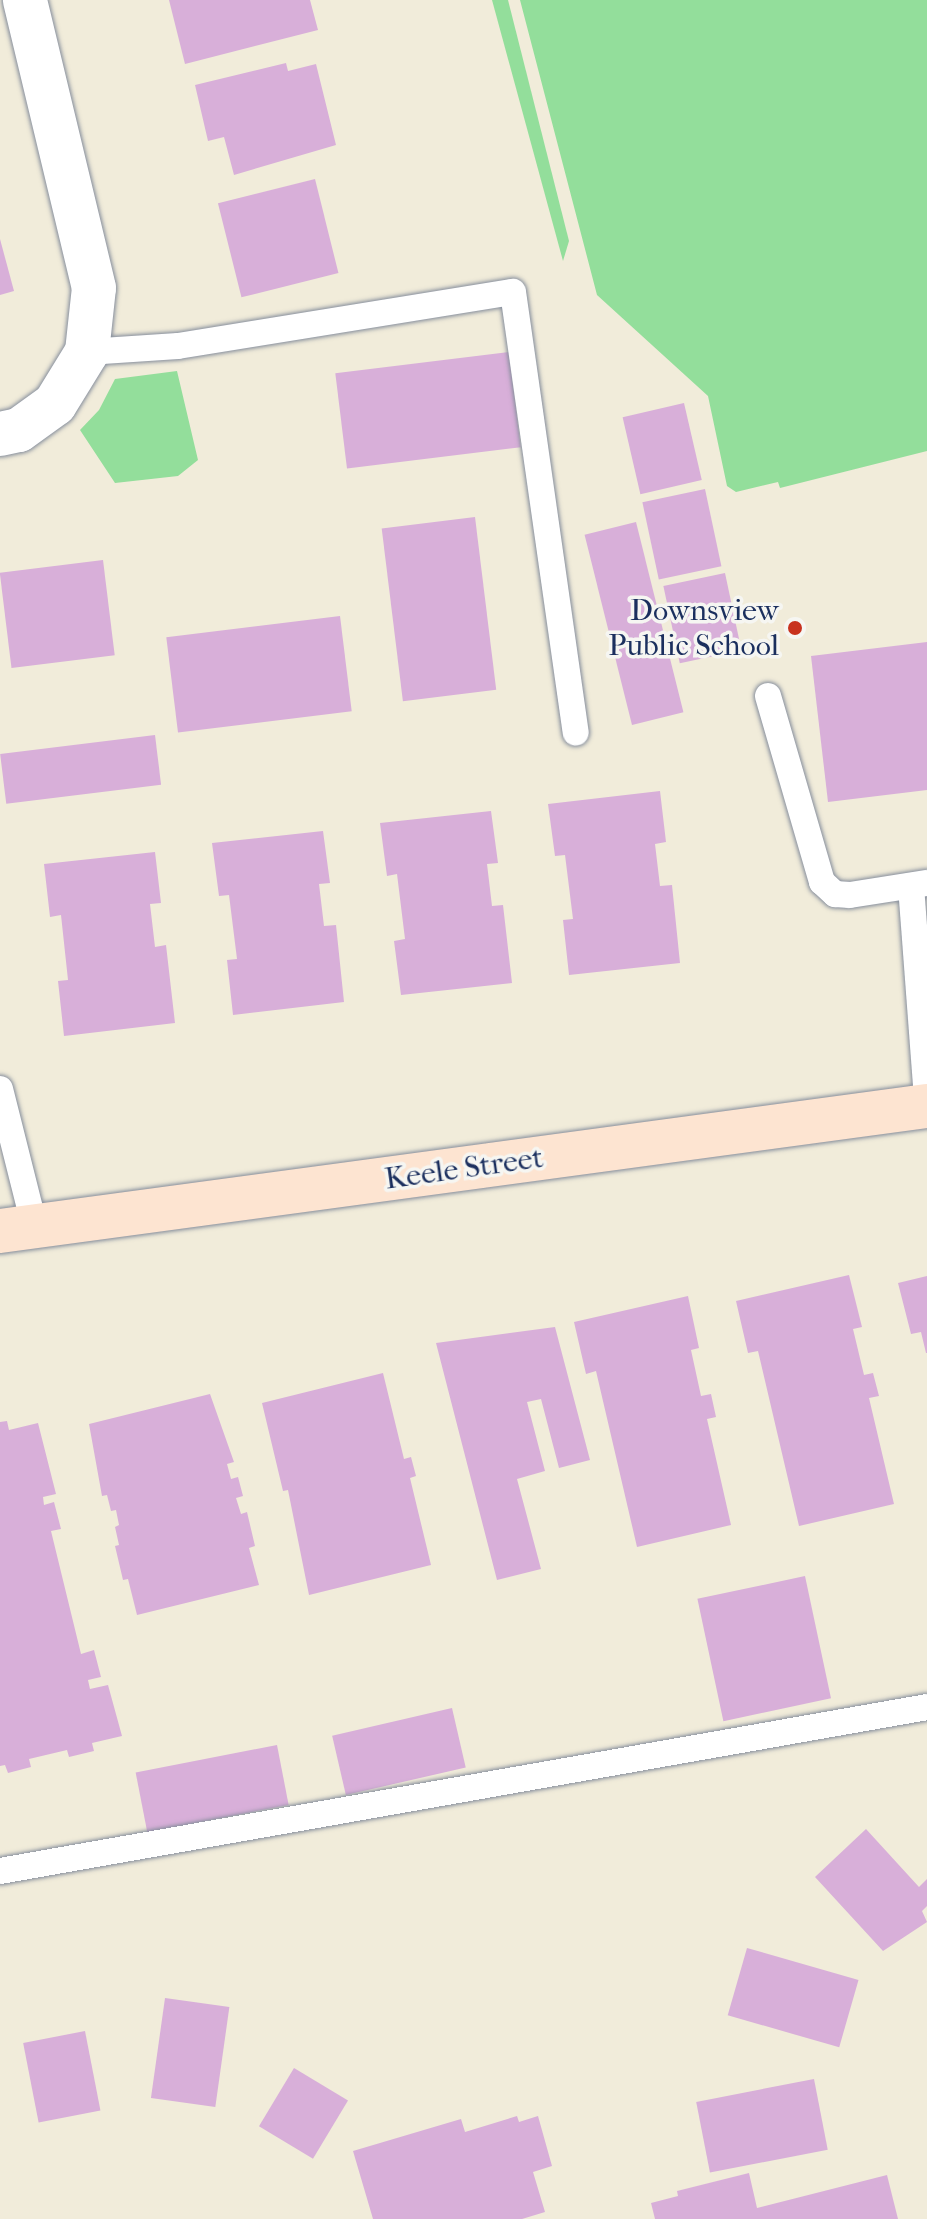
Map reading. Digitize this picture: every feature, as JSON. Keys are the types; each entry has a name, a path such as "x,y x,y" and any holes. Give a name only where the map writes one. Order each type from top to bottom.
{"main road":[{"name":"Keele Street","path":"18,1230 927,1106"}],"street":[{"path":"0,434 19,430 55,404 87,352 94,288 25,0"}],"lane":[{"path":"87,352 178,346 513,292 576,733"},
{"path":"768,696 822,882 835,894 850,895 919,884 927,1100"},
{"path":"0,1089 18,1230"},
{"path":"0,1871 927,1707"}],"green space":[{"path":"492,0 508,0 569,241 563,261"},
{"path":"520,0 927,0 927,451 780,488 778,482 736,492 727,486 708,396 597,295"},
{"path":"177,371 198,460 178,476 115,483 80,430 99,410 115,379"}],"building":[{"path":"169,0 310,0 318,30 185,64"},
{"path":"286,63 288,71 316,64 336,145 234,175 224,137 208,141 195,85"},
{"path":"315,179 338,273 241,297 218,203"},
{"path":"0,239 14,291 0,295"},
{"path":"509,352 521,447 347,469 335,373"},
{"path":"684,403 702,480 640,494 623,417"},
{"path":"705,489 721,566 659,580 642,502"},
{"path":"475,517 496,690 403,701 382,528"},
{"path":"636,522 683,712 632,725 585,535"},
{"path":"103,560 115,655 11,668 0,573"},
{"path":"725,573 741,650 680,663 663,586"},
{"path":"340,616 352,711 178,733 166,637"},
{"path":"927,642 927,790 828,802 811,656"},
{"path":"155,735 161,785 6,804 0,754"},
{"path":"660,791 666,842 655,844 660,886 672,885 680,963 569,975 563,920 573,919 565,855 555,856 548,804"},
{"path":"491,811 498,863 487,864 492,906 503,905 512,983 401,995 394,941 405,939 397,874 387,876 380,823"},
{"path":"323,831 330,883 319,884 324,926 336,925 344,1002 233,1015 227,960 237,959 229,895 219,896 212,843"},
{"path":"155,852 161,903 150,904 155,947 166,945 175,1023 64,1036 58,981 68,980 61,915 50,917 44,864"},
{"path":"849,1275 862,1327 853,1329 864,1375 873,1373 879,1396 869,1398 894,1504 799,1526 758,1351 748,1353 736,1301"},
{"path":"927,1276 926,1353 921,1332 911,1334 898,1283"},
{"path":"688,1296 699,1348 691,1350 701,1396 711,1394 716,1417 707,1419 731,1525 637,1547 596,1371 586,1374 574,1322"},
{"path":"555,1327 590,1460 559,1468 541,1399 527,1402 545,1471 517,1479 541,1569 497,1580 436,1343"},
{"path":"383,1373 404,1459 411,1457 416,1476 410,1478 431,1565 309,1595 288,1490 283,1491 262,1403"},
{"path":"210,1394 234,1462 227,1464 231,1479 238,1477 243,1496 236,1498 241,1514 247,1512 255,1546 249,1548 259,1585 137,1615 128,1579 123,1580 115,1546 119,1545 115,1527 119,1525 116,1510 111,1511 107,1495 102,1496 89,1424"},
{"path":"7,1421 9,1430 38,1423 56,1494 43,1497 44,1505 54,1502 61,1529 51,1531 81,1654 94,1650 101,1677 88,1680 90,1689 108,1685 122,1736 92,1743 94,1751 69,1757 67,1750 29,1759 31,1767 8,1773 5,1765 0,1766 0,1422"},
{"path":"805,1576 831,1698 723,1721 697,1599"},
{"path":"452,1708 466,1767 346,1795 332,1736"},
{"path":"277,1745 289,1805 147,1832 136,1772"},
{"path":"866,1829 919,1887 927,1879 927,1906 922,1911 927,1922 883,1951 815,1877"},
{"path":"747,1948 859,1980 839,2047 728,2015"},
{"path":"165,1998 229,2007 215,2107 151,2098"},
{"path":"85,2031 100,2111 39,2123 23,2043"},
{"path":"294,2068 348,2100 313,2159 259,2126"},
{"path":"814,2079 828,2150 710,2173 696,2102"},
{"path":"517,2116 519,2122 538,2116 552,2166 533,2172 545,2212 522,2219 373,2219 353,2151 461,2119 465,2132"},
{"path":"749,2173 757,2208 887,2175 898,2219 655,2219 651,2203 678,2196 677,2191"}],"place":[{"name":"Downsview Public School","path":"795,628"}]}
